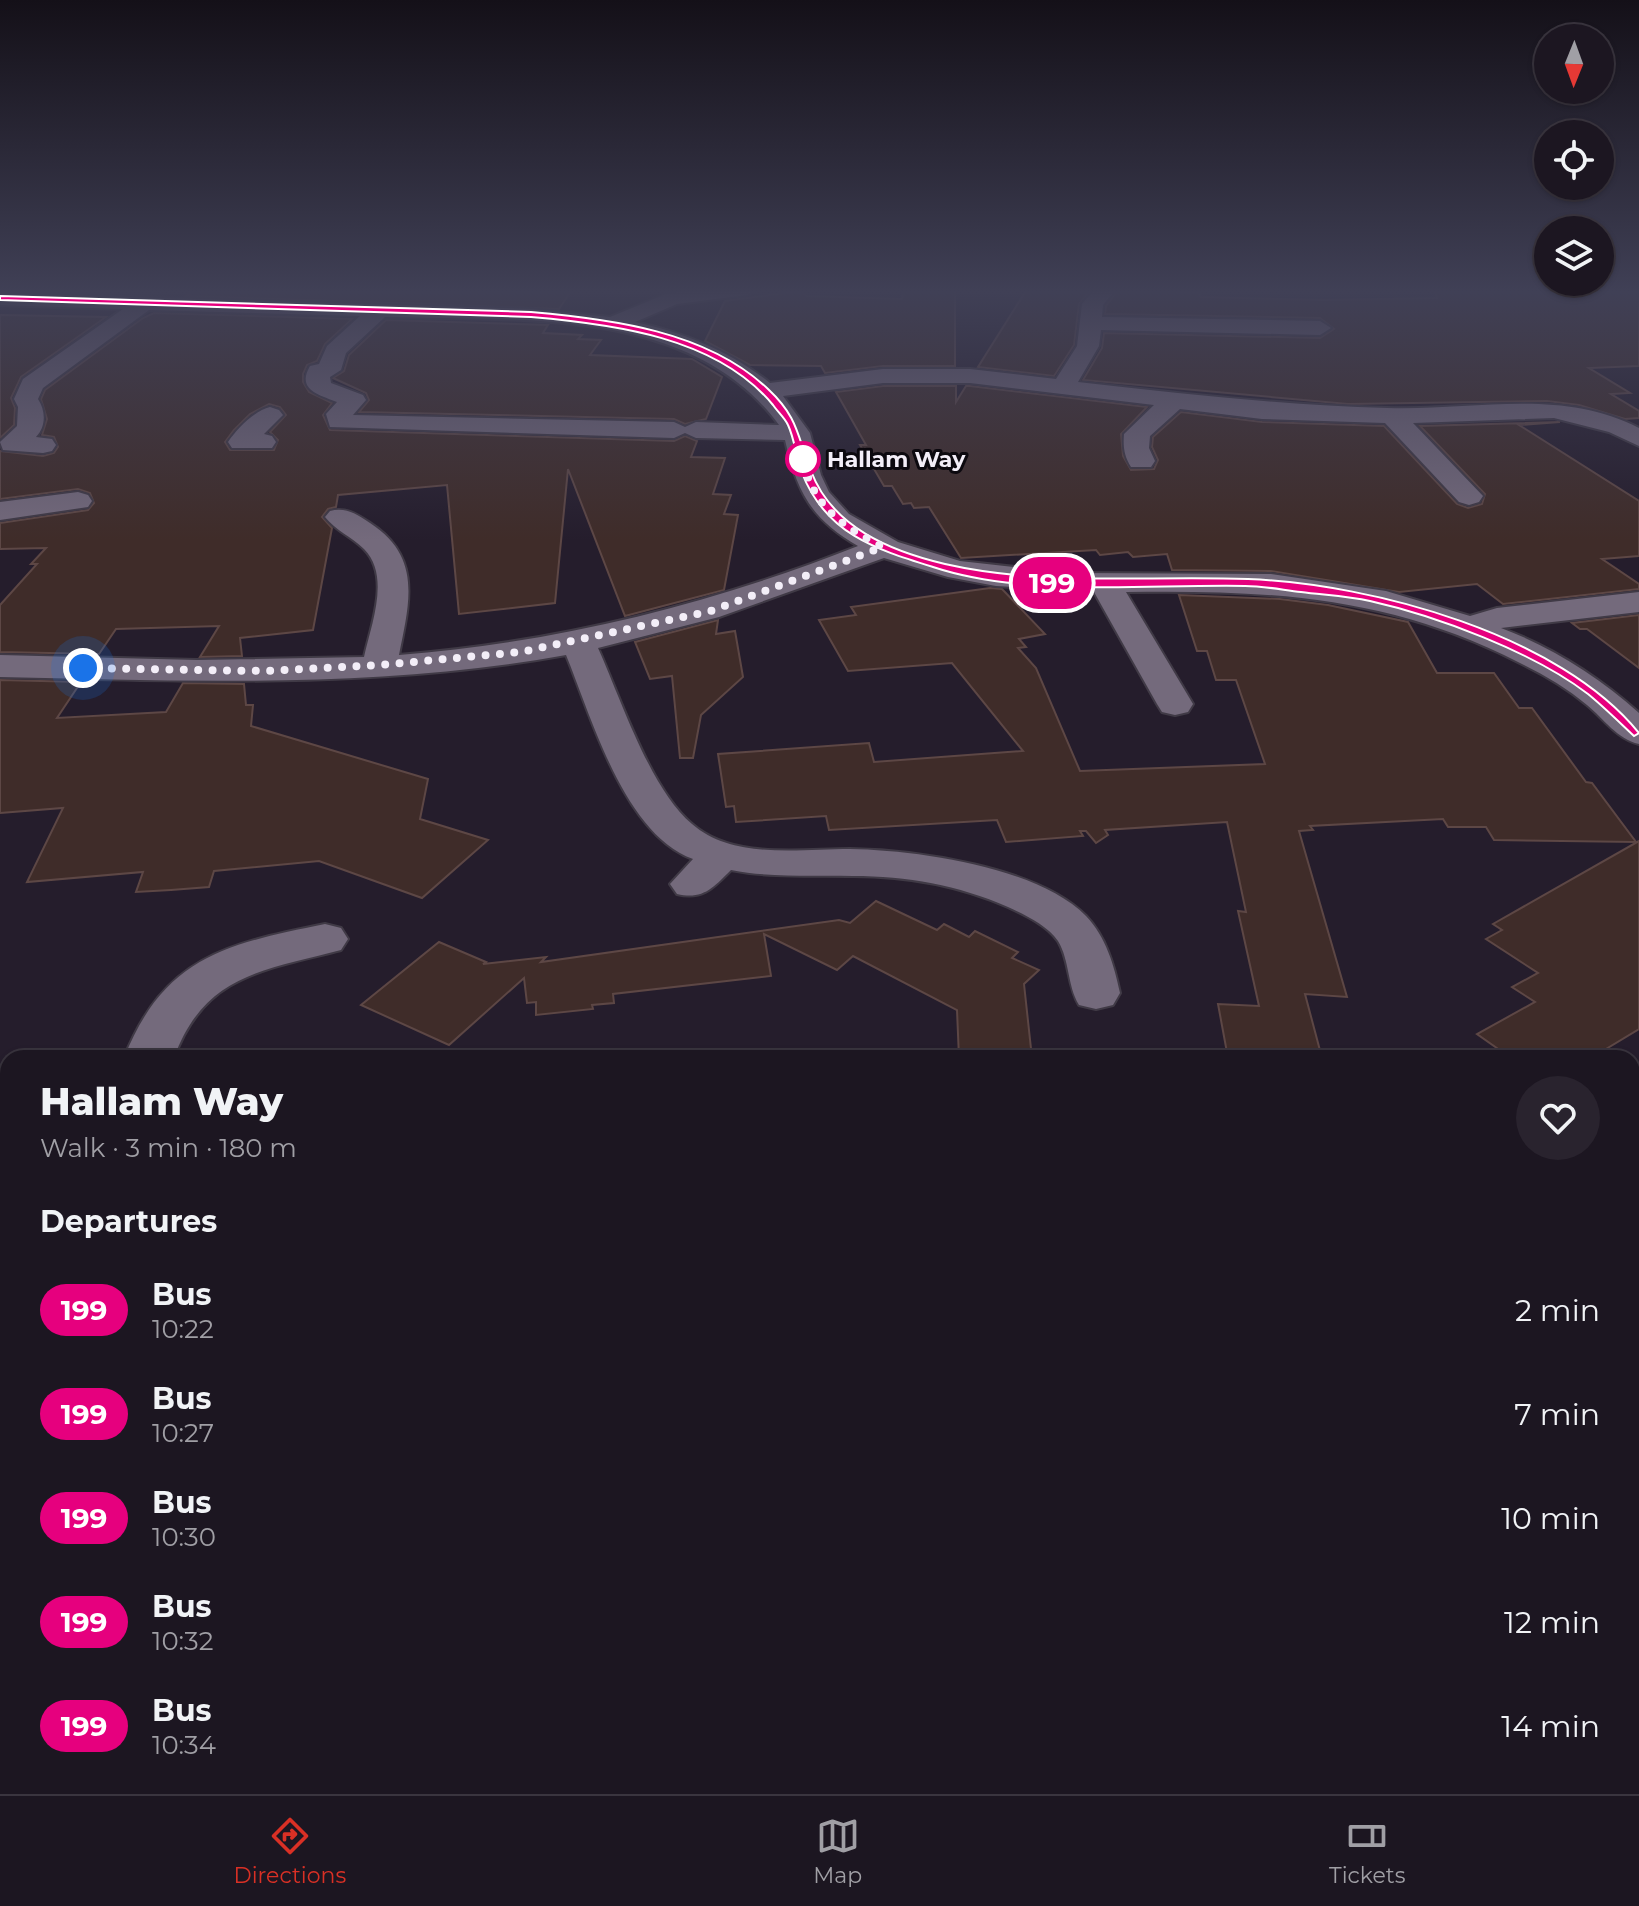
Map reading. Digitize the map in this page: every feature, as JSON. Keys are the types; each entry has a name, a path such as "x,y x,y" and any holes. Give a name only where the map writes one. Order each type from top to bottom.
{"street":[{"path":"43,445 12,444 32,425 29,413 32,389 53,373"},
{"path":"244,440 326,373"},
{"path":"740,373 778,404 797,433 805,470 819,500 843,525 883,547 923,562 978,574 1039,582 1220,581 1284,585 1369,597 1467,628 1557,669 1611,706 1639,733"},
{"path":"1063,387 1072,373"},
{"path":"765,391 836,381 915,375 994,378 1172,403 1262,411 1392,416 1555,410 1618,427 1639,438"},
{"path":"4,380 32,389"},
{"path":"296,396 353,398 337,419 344,423 797,433"},
{"path":"1141,461 1136,448 1137,434 1172,403"},
{"path":"1392,416 1469,496"},
{"path":"0,511 44,498 78,501"},
{"path":"364,521 388,554 393,570 395,589 380,665"},
{"path":"0,666 264,671 380,665 521,652 711,611 883,547"},
{"path":"1105,584 1175,704"},
{"path":"1467,628 1497,618 1639,602"},
{"path":"578,642 650,802 681,836 723,854 781,862 875,863 945,870 1035,901 1060,915 1093,926 1090,959 1096,993"},
{"path":"692,884 723,854"},
{"path":"152,1050 166,1019 169,986 294,945 325,939"}],"building":[{"path":"0,373 27,373 21,377 11,398 15,408 14,425 0,438"},
{"path":"69,373 304,373 303,382 309,392 332,403 323,415 330,430 674,441 685,436 697,441 691,457 725,458 713,494 731,495 724,514 738,515 724,590 625,616 568,469 555,603 459,614 447,485 338,495 336,507 328,509 322,517 332,528 313,630 240,638 242,656 200,657 219,626 116,629 99,654 0,652 0,605 37,564 31,564 46,548 0,549 0,523 88,510 94,503 90,493 78,489 0,499 0,451 43,456 54,453 58,447 54,437 42,435 47,419 41,399 45,390","holes":["269,404 280,407 286,415 270,432 278,440 274,450 230,450 225,442 250,414"]},
{"path":"341,373 715,373 722,377 706,419 685,424 674,419 359,412 369,400 366,393 333,378"},
{"path":"1026,373 1056,373 1054,376"},
{"path":"1087,373 1597,373 1630,393 1611,394 1639,411 1639,418 1625,419 1579,405 1547,401 1348,404 1083,380"},
{"path":"883,386 956,386 956,402 966,386 970,386 1147,407 1121,434 1123,456 1131,470 1154,469 1158,460 1152,447 1153,437 1181,412 1262,422 1384,426 1457,504 1468,508 1482,504 1485,494 1420,426 1560,422 1519,425 1639,501 1639,556 1602,559 1639,584 1639,589 1503,604 1477,584 1399,592 1271,571 1172,570 1167,554 1133,557 1128,552 1100,555 1096,550 961,558 929,507 914,508 911,503 903,504 892,486 884,486 860,445 866,445 836,392"},
{"path":"990,588 1002,589 1045,634 1019,639 1026,647 1018,648 1036,668 1080,771 1265,764 1236,680 1216,680 1207,651 1197,651 1179,595 1280,599 1328,605 1408,622 1437,673 1494,673 1519,708 1532,708 1586,782 1592,783 1636,842 1494,840 1486,827 1448,827 1443,819 1310,826 1313,830 1299,831 1347,997 1305,994 1320,1050 1227,1050 1218,1004 1259,1006 1238,911 1246,912 1227,822 1105,830 1108,835 1096,843 1086,831 1080,831 1083,836 1006,842 997,820 829,830 826,816 736,822 734,806 726,807 718,754 869,743 874,762 1023,751 952,663 848,671 819,620 856,615 851,607"},
{"path":"1639,615 1639,668 1587,629 1580,629 1572,623"},
{"path":"718,620 716,634 735,631 743,677 701,715 693,758 680,758 672,676 650,679 635,642"},
{"path":"0,680 81,682 57,718 166,712 183,683 244,684 246,705 253,705 251,726 428,779 420,819 488,840 422,898 319,861 214,871 209,887 171,890 136,892 143,872 27,882 63,808 0,813"},
{"path":"1639,841 1639,1029 1604,1050 1500,1050 1477,1034 1535,1002 1512,987 1538,973 1486,939 1502,930 1493,924"},
{"path":"876,901 937,930 944,924 969,937 975,931 1018,952 1012,958 1039,970 1024,984 1031,1050 959,1050 957,1010 853,956 837,970 764,934 771,976 613,994 614,1003 592,1005 593,1009 536,1015 536,1002 527,1003 524,978 449,1045 361,1005 439,942 486,962 483,964 546,957 541,962 839,920 850,923"}],"bus line":[{"name":"199","path":"740,373 765,391 792,423 805,470 819,500 843,525 883,547 942,567 1039,582 1249,582 1369,597 1435,616 1530,654 1590,690 1639,733"}],"place":[{"name":"Hallam Way","path":"803,459"}],"route":[{"path":"83,668 264,671 463,658 578,642 711,611 883,547 833,517 812,489 803,459"}]}
